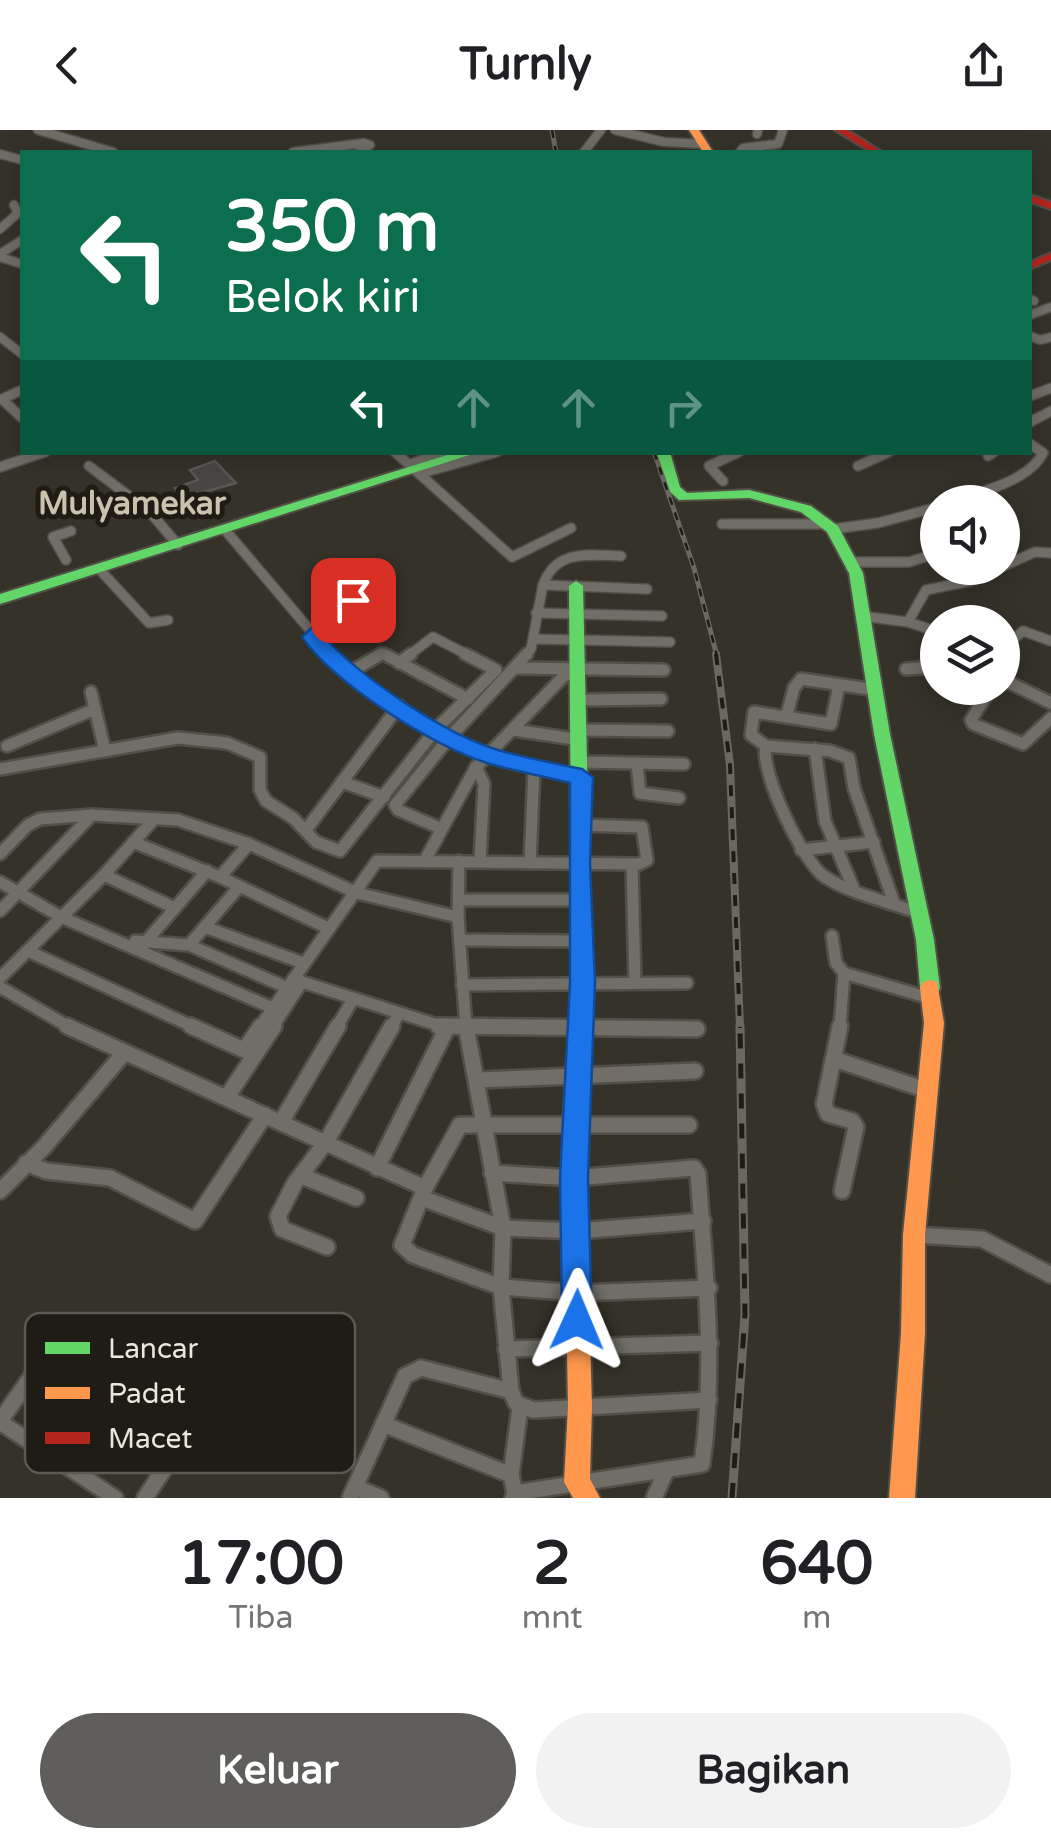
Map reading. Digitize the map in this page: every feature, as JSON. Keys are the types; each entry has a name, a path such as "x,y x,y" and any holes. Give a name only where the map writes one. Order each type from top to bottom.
{"main road":[{"path":"837,130 866,150"},
{"path":"837,130 873,150"},
{"path":"0,599 70,567 100,570 463,455"},
{"path":"663,455 674,490 684,496 768,496 800,507 830,526 852,562 933,999 929,1091 914,1236 914,1333 902,1498"},
{"path":"576,586 582,982 574,1178 582,1490"}],"street":[{"path":"38,130 106,150"},
{"path":"586,150 601,130"},
{"path":"615,130 664,142 702,142"},
{"path":"742,150 778,144 784,130"},
{"path":"0,229 18,213 14,205"},
{"path":"0,337 20,352"},
{"path":"1034,392 1051,388"},
{"path":"20,391 2,399 20,415"},
{"path":"1034,392 1051,408"},
{"path":"996,485 1038,463 1046,447"},
{"path":"0,467 35,455"},
{"path":"400,455 512,556 571,528"},
{"path":"416,469 439,455"},
{"path":"416,469 483,455"},
{"path":"723,481 709,466 733,455"},
{"path":"858,466 882,455"},
{"path":"89,466 148,511 178,545"},
{"path":"722,524 830,526 920,510"},
{"path":"226,530 346,674 450,737 489,756 534,769 684,764"},
{"path":"70,567 54,537 71,531"},
{"path":"908,622 926,590 970,581 1035,552 1051,553"},
{"path":"440,828 398,810 395,805 530,649 547,570 562,556 621,556"},
{"path":"852,562 909,562 920,558"},
{"path":"312,637 362,591 345,567"},
{"path":"100,570 150,622 168,620"},
{"path":"543,585 647,590"},
{"path":"536,613 662,616"},
{"path":"861,616 920,626"},
{"path":"1020,633 1051,642"},
{"path":"0,769 178,738 219,741 260,757 260,790 266,801 322,846 343,850 436,729 493,675 495,667 433,637 399,663"},
{"path":"533,639 670,642"},
{"path":"346,674 379,654 468,699"},
{"path":"515,668 664,670"},
{"path":"906,669 920,668"},
{"path":"425,860 476,767 564,676 576,670"},
{"path":"787,714 794,688 801,679 876,690"},
{"path":"839,685 831,724 787,714 752,714 751,735 764,740 763,756 802,850 820,874 919,912"},
{"path":"1020,688 1051,703"},
{"path":"91,692 104,751"},
{"path":"578,700 661,699"},
{"path":"980,705 970,720 973,724 1023,744 1051,718"},
{"path":"306,830 399,706"},
{"path":"7,746 96,709"},
{"path":"514,730 581,735 668,731"},
{"path":"766,746 849,758 854,788 894,903"},
{"path":"814,750 817,796 832,846 854,888"},
{"path":"638,763 642,795 679,798"},
{"path":"476,767 484,784 480,861"},
{"path":"530,863 534,769"},
{"path":"342,782 384,797"},
{"path":"0,911 92,814"},
{"path":"0,854 35,820 92,814 186,821 249,844 357,893 458,916"},
{"path":"0,978 104,876 154,819"},
{"path":"227,1097 303,963 382,858 414,864 425,860 632,864 648,860 642,826 581,825"},
{"path":"132,842 214,874 328,928"},
{"path":"802,850 874,842"},
{"path":"143,944 175,908 249,844"},
{"path":"459,861 458,916 466,1027 503,1228 500,1287 516,1399 513,1488"},
{"path":"632,864 635,983"},
{"path":"104,876 175,908"},
{"path":"0,882 64,915 275,1009"},
{"path":"189,945 239,887"},
{"path":"460,900 581,900"},
{"path":"64,915 143,944 189,945 294,983 447,1028 697,1028"},
{"path":"206,927 303,963"},
{"path":"832,936 836,963 844,973 933,999"},
{"path":"462,940 582,941"},
{"path":"28,950 236,1049 251,1045 294,983"},
{"path":"842,1191 856,1126 826,1110 844,973"},
{"path":"462,984 688,983"},
{"path":"0,987 88,1038 265,1114 503,1228 577,1231 703,1221"},
{"path":"281,1122 352,1001"},
{"path":"328,1247 277,1224 288,1194 326,1142 398,1016"},
{"path":"378,1168 447,1028"},
{"path":"0,1192 124,1053"},
{"path":"834,1059 929,1091"},
{"path":"477,1080 695,1071"},
{"path":"26,1163 46,1173 106,1177 195,1221 265,1114"},
{"path":"689,1125 457,1127 423,1193 403,1250 500,1287 578,1293 709,1288"},
{"path":"383,1424 513,1488 582,1490 702,1464 710,1344 698,1174 689,1166 574,1178 492,1174"},
{"path":"302,1176 356,1198"},
{"path":"914,1236 982,1239 1051,1274"},
{"path":"506,1349 710,1344"},
{"path":"382,1498 352,1493 404,1376 412,1369 421,1368 516,1399 532,1410 709,1400"},
{"path":"25,1386 0,1421 25,1438"},
{"path":"654,1498 667,1469"},
{"path":"78,1473 115,1498"},
{"path":"145,1498 162,1473"}],"building":[{"path":"215,461 236,483 183,498 175,488 198,480 190,470"}],"railway":[{"path":"552,130 556,150"},
{"path":"655,455 694,568 717,656"},
{"path":"716,654 730,765 740,1028"},
{"path":"732,1498 745,1314 740,1026"}],"traffic: fast":[{"path":"0,599 463,455"},
{"path":"664,455 674,489 684,497 749,494 806,509 833,529 856,573 882,734 925,940 930,988"},
{"path":"575,1194 574,1125 582,983 576,586"}],"traffic: slow":[{"path":"694,130 707,150"},
{"path":"902,1498 913,1333 914,1235 934,1023 930,988"},
{"path":"575,1194 580,1406 577,1482 587,1498"}],"traffic: jam":[{"path":"840,130 874,150"},
{"path":"1032,199 1051,206"},
{"path":"1032,265 1051,256"}],"district":[{"name":"Mulyamekar","path":"132,504"}],"route":[{"path":"353,600 312,637 346,674 489,756 582,777 580,1074 574,1125 577,1320"}]}
